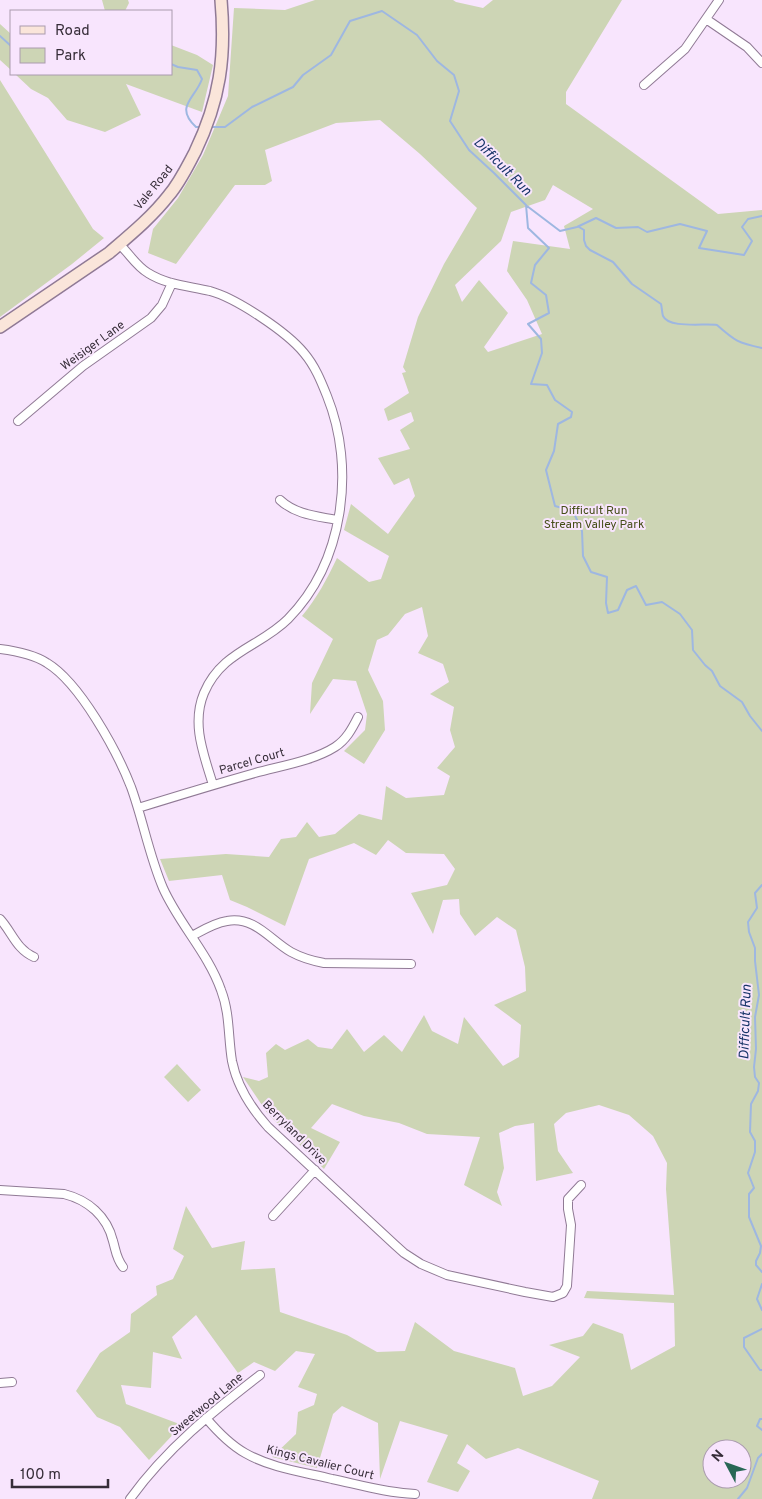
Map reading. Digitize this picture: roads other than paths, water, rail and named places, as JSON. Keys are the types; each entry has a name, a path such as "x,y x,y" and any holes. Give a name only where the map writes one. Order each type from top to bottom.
{"main road":[{"name":"Vale Road","path":"0,327 119,244 147,219 171,193 181,178 203,135 217,94 223,55 221,0"}],"street":[{"path":"644,85 685,49 719,0"},
{"path":"706,19 747,47 762,63"},
{"path":"119,244 150,275 172,283 212,292 248,310 297,344 318,374 332,407 340,442 343,479 341,503 332,544 319,576 298,608 280,626 231,658 217,672 204,692 199,711 199,733 213,785"},
{"name":"Weisiger Lane","path":"18,421 83,366 151,318 162,305 172,283"},
{"path":"280,500 300,513 337,520"},
{"name":"Berryland Drive","path":"0,649 22,652 33,656 48,664 62,675 83,700 115,751 131,788 153,863 164,890 209,962 221,989 228,1016 234,1070 244,1095 252,1108 264,1122 399,1248 421,1264 447,1275 553,1297 563,1293 567,1286 571,1225 568,1199 581,1184"},
{"name":"Parcel Court","path":"138,808 310,758 334,747 348,735 358,717"},
{"path":"0,919 21,949 34,956"},
{"path":"192,936 218,923 237,920 255,925 292,953 314,962 411,964"},
{"path":"273,1216 315,1170"},
{"path":"0,1190 64,1194 89,1204 104,1220 116,1254 123,1267"},
{"name":"Sweetwood Lane","path":"130,1499 161,1460 191,1430 260,1376"},
{"path":"0,1383 12,1382"},
{"name":"Kings Cavalier Court","path":"206,1418 228,1441 244,1453 261,1461 280,1467 394,1492 415,1494"}],"waterway":[{"name":"Difficult Run","path":"211,127 225,127 252,107 293,87 303,75 331,55 350,21 382,11 417,35 437,61 454,75 459,91 450,121 469,150 526,205 528,228 549,248 535,265 531,283 546,295 549,313 528,324 541,339 542,353 531,384 547,385 555,400 572,412 571,417 558,424 554,451 546,470 555,506 573,511 582,531 583,556 591,572 607,577 606,603 608,613 618,610 627,590 636,586 646,605 662,602 680,614 692,630 693,650 712,671 720,686 742,702 762,731"},
{"name":"Difficult Run","path":"0,36 10,45"},
{"name":"Difficult Run","path":"172,64 197,70 202,79 186,108 190,120 196,127 201,127"},
{"path":"527,206 560,231 577,227 596,218 616,228 638,227 647,232 680,224 707,231 699,248 744,255 752,241 742,227 748,219 762,216"},
{"path":"579,227 584,230 586,246 613,262 632,284 661,304 663,316 667,320 672,323 688,325 717,325 737,341 762,348"},
{"name":"Difficult Run","path":"762,885 755,893 757,908 748,922 749,932 755,948 759,995 755,1017 756,1049 754,1067 755,1077 759,1083 758,1091 751,1104 750,1132 755,1141 755,1152 748,1173 754,1188 749,1194 749,1217 761,1246 756,1265 762,1272"},
{"name":"Difficult Run","path":"762,1284 757,1299 762,1310"},
{"name":"Difficult Run","path":"762,1329 744,1338 744,1347 760,1370 762,1370"},
{"name":"Difficult Run","path":"762,1419 760,1419 757,1426 762,1430"},
{"name":"Difficult Run","path":"738,1499 747,1488 758,1458 762,1454"}],"park label":[{"name":"Difficult Run Stream Valley Park","path":"594,518"}]}
